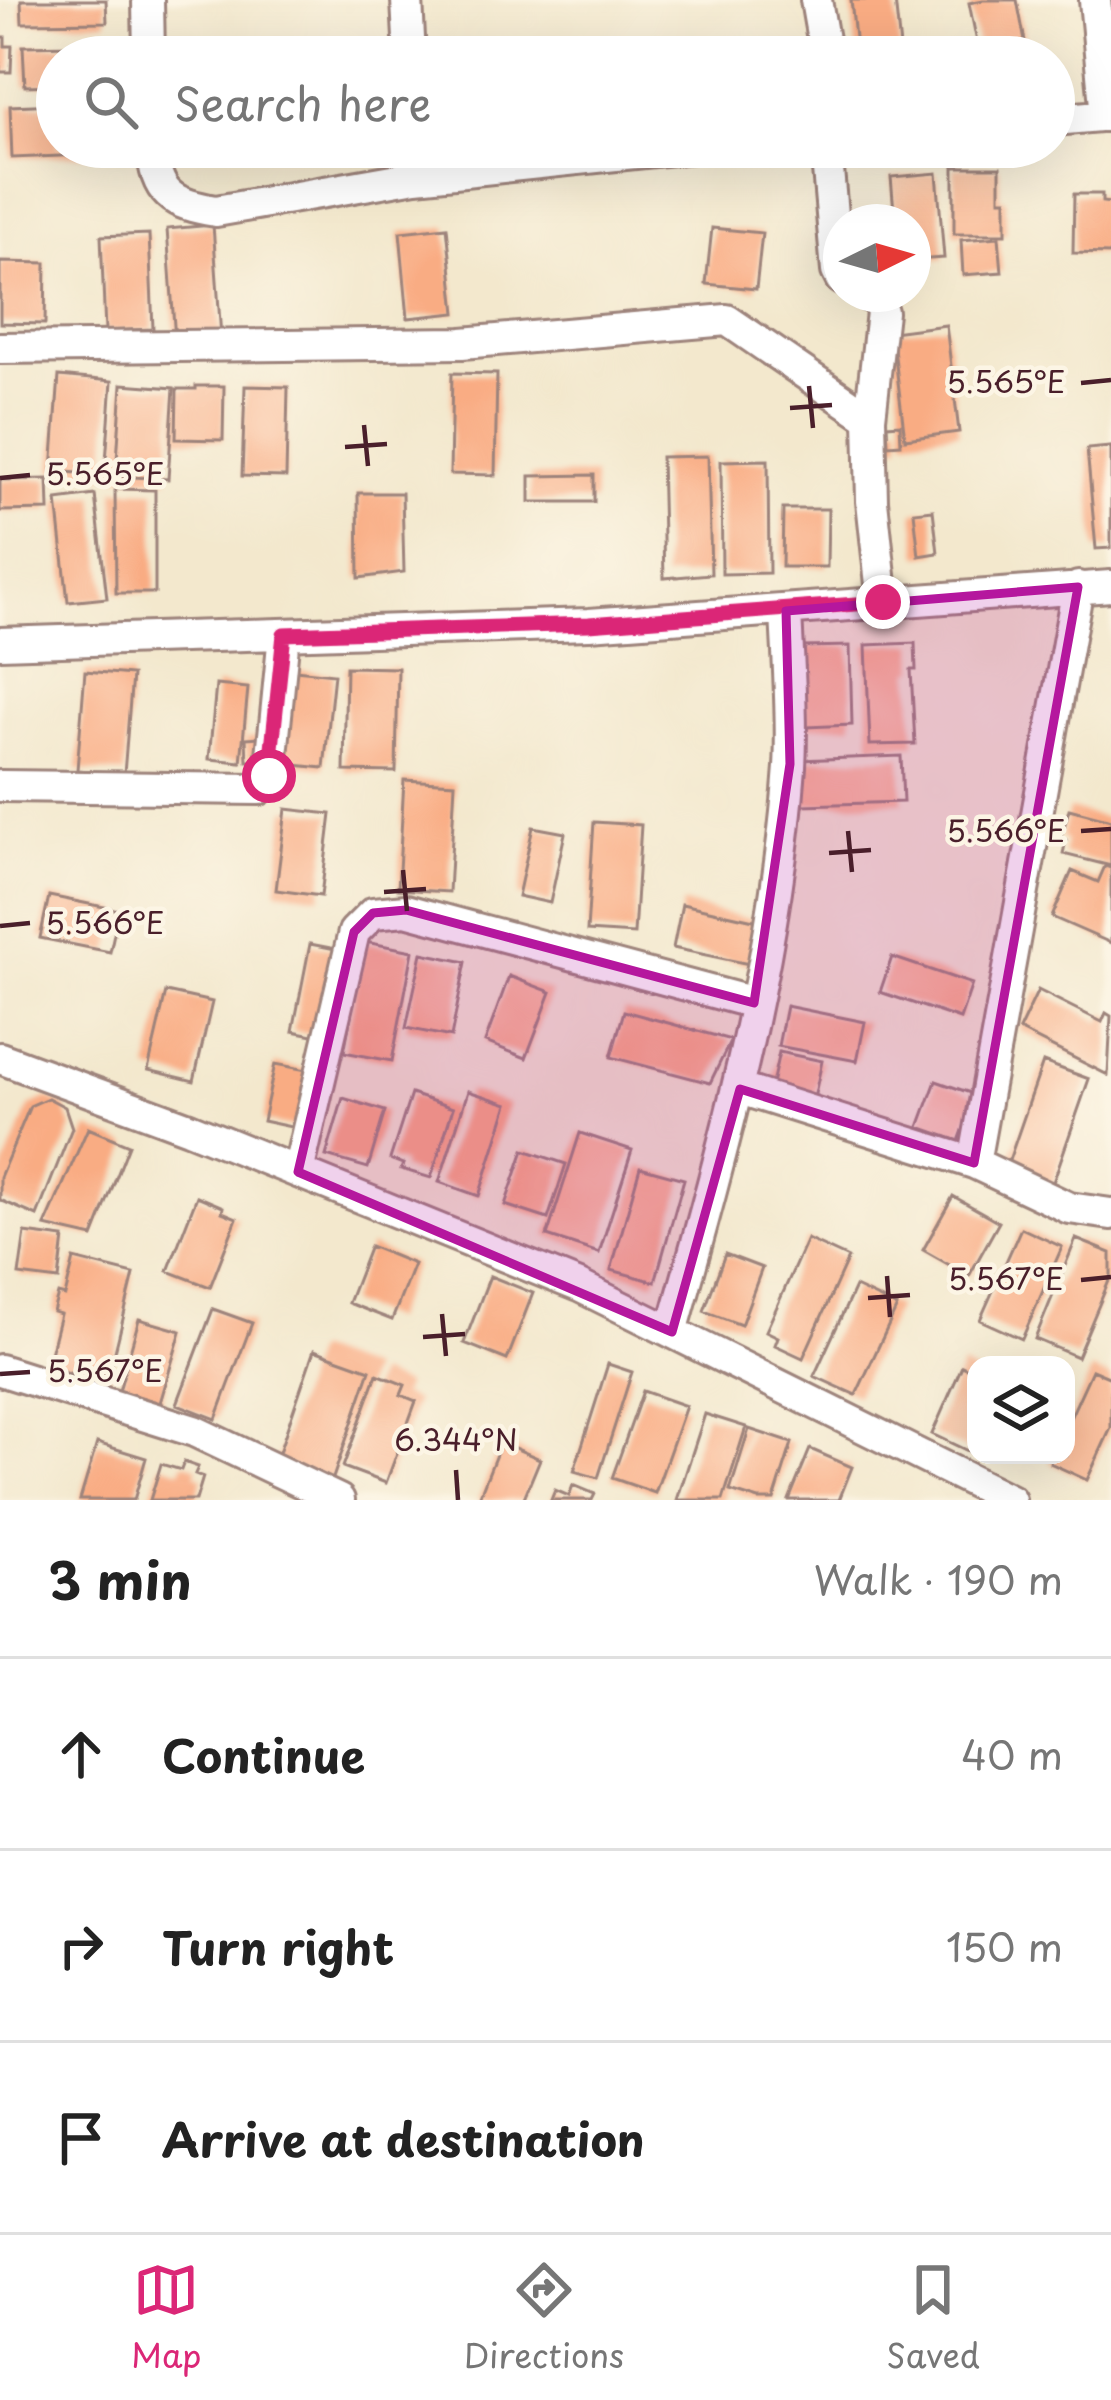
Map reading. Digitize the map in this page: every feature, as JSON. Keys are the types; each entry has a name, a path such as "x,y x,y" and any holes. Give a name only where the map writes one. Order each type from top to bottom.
{"street":[{"path":"148,0 149,36"},
{"path":"407,0 409,36"},
{"path":"816,0 822,36"},
{"path":"1075,118 1108,116 1095,0"},
{"path":"154,168 170,196 186,206 216,211 391,168"},
{"path":"828,168 831,204"},
{"path":"882,312 870,418 872,501 883,602"},
{"path":"0,348 462,343 728,320 870,418"},
{"path":"0,644 589,624 1111,586"},
{"path":"974,1162 1078,587"},
{"path":"672,1333 740,1089 754,1003 790,764 787,610"},
{"path":"0,786 259,789 269,776 284,634"},
{"path":"298,1172 354,932 373,913 406,910 754,1003"},
{"path":"0,1058 579,1286 1010,1500"},
{"path":"740,1089 974,1162 1069,1208 1111,1214"},
{"path":"0,1370 194,1431 339,1500"}],"highlighted area":[{"path":"1078,587 974,1163 740,1089 672,1332 298,1172 354,932 373,913 406,910 754,1003 790,764 786,611"}],"building":[{"path":"21,0 106,0 107,22 22,23"},
{"path":"851,0 895,0 899,36 855,36"},
{"path":"1017,0 1024,36 976,36 969,3"},
{"path":"0,37 5,37 5,46 12,46 11,72 0,72"},
{"path":"23,46 36,46 36,86 25,86"},
{"path":"36,105 36,157 12,158 10,106"},
{"path":"954,168 1000,168 1006,234 954,234"},
{"path":"937,173 944,258 931,259 931,204 893,204 891,177"},
{"path":"1074,194 1102,194 1102,202 1111,203 1111,254 1073,253"},
{"path":"213,225 221,337 175,340 167,229"},
{"path":"447,227 456,313 408,318 400,232"},
{"path":"712,228 762,233 756,289 706,284"},
{"path":"149,234 153,329 105,331 101,236"},
{"path":"999,237 1002,272 963,275 961,240"},
{"path":"0,262 46,263 45,324 0,323"},
{"path":"946,325 959,432 905,439 892,332"},
{"path":"452,373 497,374 495,475 450,474"},
{"path":"59,376 112,381 105,475 52,471"},
{"path":"122,384 174,388 168,479 116,476"},
{"path":"224,386 223,440 176,439 177,389"},
{"path":"245,386 288,387 286,477 242,476"},
{"path":"900,424 901,444 888,445 887,425"},
{"path":"1111,447 1111,548 1096,549 1087,449"},
{"path":"708,456 711,574 664,578 661,457"},
{"path":"768,460 769,573 722,574 721,461"},
{"path":"594,475 594,502 530,502 530,476"},
{"path":"48,479 49,510 0,511 0,480"},
{"path":"115,489 155,490 155,593 116,593"},
{"path":"358,493 402,493 404,572 359,578"},
{"path":"95,495 107,598 68,602 57,500"},
{"path":"783,509 828,509 827,567 782,567"},
{"path":"933,510 938,553 919,556 914,512"},
{"path":"915,643 916,670 911,670 915,744 870,745 866,645"},
{"path":"850,646 852,725 806,727 804,647"},
{"path":"346,667 398,668 396,772 344,771"},
{"path":"285,669 334,674 324,768 275,763"},
{"path":"85,671 132,675 124,774 77,770"},
{"path":"216,685 248,688 241,762 209,759"},
{"path":"260,737 261,761 247,761 246,738"},
{"path":"901,756 903,802 802,805 800,760"},
{"path":"404,780 455,783 449,892 398,889"},
{"path":"286,809 331,814 321,896 276,890"},
{"path":"1069,809 1111,820 1111,866 1063,854 1066,840 1061,838"},
{"path":"594,822 641,825 634,934 587,931"},
{"path":"533,827 565,833 550,903 518,896"},
{"path":"1105,866 1111,868 1111,943 1052,917 1072,871 1098,882"},
{"path":"49,896 119,910 110,952 40,938"},
{"path":"682,904 758,921 749,964 673,948"},
{"path":"365,942 413,951 392,1061 344,1052"},
{"path":"310,944 346,951 328,1038 293,1031"},
{"path":"422,953 466,962 451,1037 406,1028"},
{"path":"892,957 972,984 960,1019 880,992"},
{"path":"509,976 551,992 526,1058 485,1042"},
{"path":"1038,990 1102,1022 1106,1013 1111,1016 1108,1075 1019,1030"},
{"path":"166,992 212,1002 194,1081 148,1070"},
{"path":"786,1006 865,1022 857,1061 778,1046"},
{"path":"624,1011 731,1040 710,1083 611,1057"},
{"path":"779,1052 822,1061 812,1108 769,1098"},
{"path":"1043,1062 1089,1079 1052,1185 1006,1169"},
{"path":"275,1064 317,1072 305,1130 263,1121"},
{"path":"936,1081 976,1095 959,1141 919,1127"},
{"path":"468,1091 508,1104 479,1196 439,1182"},
{"path":"411,1094 453,1108 431,1178 401,1169 403,1164 390,1159"},
{"path":"48,1098 65,1107 72,1128 37,1216 0,1200 0,1177 30,1106"},
{"path":"343,1098 385,1111 368,1168 326,1156"},
{"path":"88,1128 129,1145 93,1237 45,1226"},
{"path":"580,1133 632,1150 599,1253 547,1236"},
{"path":"524,1150 566,1164 548,1219 505,1205"},
{"path":"640,1167 684,1179 655,1282 611,1270"},
{"path":"197,1196 237,1218 210,1287 168,1271"},
{"path":"953,1196 999,1222 969,1276 923,1250"},
{"path":"1021,1228 1062,1247 1022,1339 980,1320"},
{"path":"25,1233 64,1238 59,1280 19,1275"},
{"path":"807,1239 848,1258 803,1358 775,1345 778,1337 766,1331"},
{"path":"1076,1239 1111,1253 1111,1276 1077,1357 1035,1339"},
{"path":"370,1246 414,1264 392,1320 348,1303"},
{"path":"725,1254 762,1268 741,1325 704,1311"},
{"path":"74,1259 134,1274 109,1376 90,1371 88,1379 47,1366 60,1314 53,1312 58,1294 65,1296"},
{"path":"490,1276 533,1293 507,1360 464,1343"},
{"path":"855,1287 897,1307 856,1395 814,1376"},
{"path":"213,1309 252,1323 216,1419 177,1404"},
{"path":"139,1319 181,1331 160,1403 119,1391"},
{"path":"314,1350 370,1370 332,1481 276,1461"},
{"path":"608,1364 632,1372 598,1478 574,1471"},
{"path":"962,1366 967,1368 967,1451 932,1434"},
{"path":"1092,1370 1111,1378 1111,1428 1087,1480 1052,1464 1075,1464 1075,1407"},
{"path":"377,1374 405,1385 401,1395 416,1401 386,1483 343,1467"},
{"path":"643,1391 686,1406 655,1493 612,1478"},
{"path":"705,1414 746,1427 723,1500 677,1500"},
{"path":"749,1429 792,1443 774,1500 730,1491"},
{"path":"501,1442 540,1459 523,1500 478,1500"},
{"path":"97,1443 146,1458 134,1500 80,1500"},
{"path":"810,1449 852,1467 839,1500 789,1500"},
{"path":"184,1462 198,1467 195,1474 203,1477 196,1500 150,1500 161,1464 181,1470"},
{"path":"573,1485 595,1494 592,1500 551,1500 555,1490 569,1496"}],"route":[{"path":"269,776 284,634 589,624 883,602"}]}
